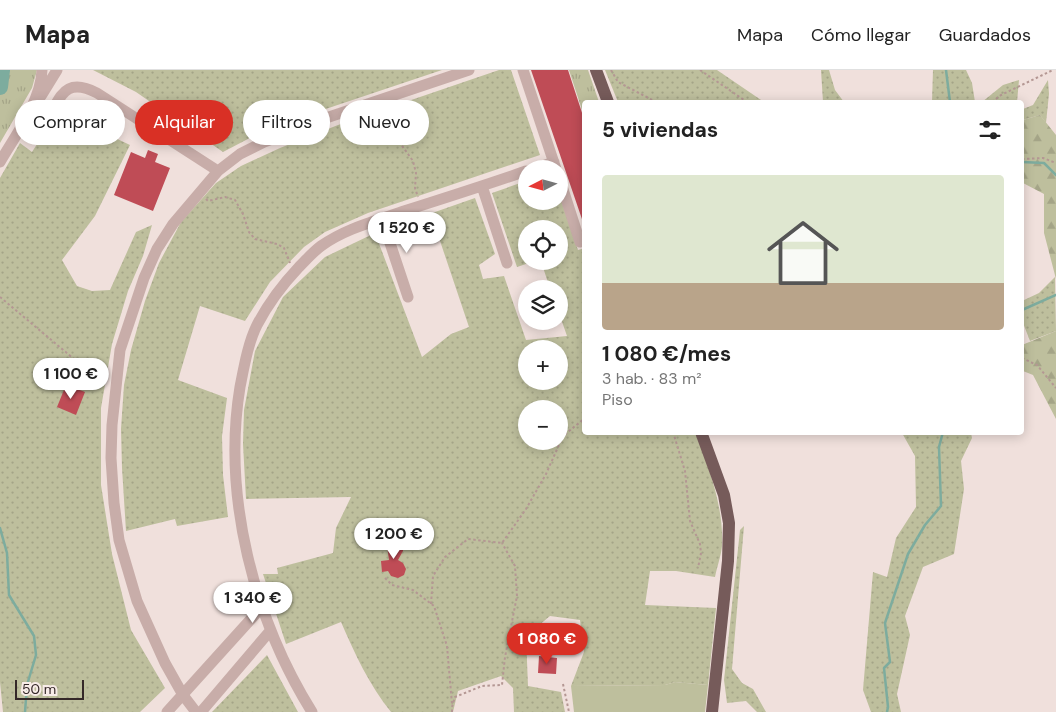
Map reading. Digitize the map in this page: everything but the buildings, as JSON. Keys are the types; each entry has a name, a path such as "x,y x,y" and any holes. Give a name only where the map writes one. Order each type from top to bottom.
{"main road":[{"path":"596,70 607,100"},
{"path":"703,435 724,495 729,523 728,562 712,712"}],"street":[{"path":"33,100 40,86 42,70"},
{"path":"37,100 57,70"},
{"path":"196,712 182,695 137,601 119,540 114,503 111,458 112,425 120,350 144,278 157,250 173,224 218,171 240,154 264,142 326,118 469,70"},
{"path":"523,70 553,160"},
{"path":"57,100 62,92 69,87 81,85 108,100"},
{"path":"125,111 218,171"},
{"path":"0,162 15,136"},
{"path":"312,712 296,686 261,608 249,562 240,514 236,443 238,402 244,366 256,326 274,297 294,273 320,247 348,230 518,174"},
{"path":"482,186 507,263"},
{"path":"568,205 580,242 582,241"},
{"path":"382,219 408,297"},
{"path":"167,712 261,608"},
{"path":"201,712 270,631"}],"path":[{"path":"611,70 618,82 652,100"},
{"path":"700,70 745,100"},
{"path":"994,100 1001,94 1052,70"},
{"path":"386,99 395,136 413,162 416,173 415,188 421,206"},
{"path":"1024,159 1043,158 1056,163"},
{"path":"198,193 208,201 225,197 235,200 243,214 249,232 255,239 277,244 284,248 294,273"},
{"path":"0,297 74,359 116,380"},
{"path":"1024,359 1037,365 1056,388"},
{"path":"502,543 526,509 546,474 563,436 582,420"},
{"path":"674,435 685,472 690,521 700,544 701,553 698,568"},
{"path":"431,604 433,576 445,556 468,539 502,543"},
{"path":"452,707 455,696 482,686 502,684 505,657 517,596 515,566 502,543"},
{"path":"385,578 392,585 413,590 434,606 447,646 452,712"},
{"path":"563,684 569,712"}],"green space":[{"path":"0,70 37,70 32,88 25,100 15,100 15,117 0,143"},
{"path":"93,70 442,70 353,100 340,100 340,104 330,108 330,100 243,100 243,142 223,152 213,145 233,145 233,100 148,100"},
{"path":"499,70 511,70 540,155 525,160 518,160 518,162 368,213 325,232 304,247 270,282 245,321 200,306 178,380 227,398 222,436 223,475 228,517 177,526 175,519 126,531 121,429 124,385 131,350 145,301 159,263 181,222 216,183 241,166 288,145 330,145 330,128 340,124 340,145 429,145 429,100 411,100"},
{"path":"569,70 588,70 598,100 582,100 582,110"},
{"path":"605,70 717,70 761,100 617,100"},
{"path":"821,70 829,70 835,90 842,100 823,100"},
{"path":"933,70 966,70 972,83 975,100 932,100"},
{"path":"1019,80 1017,100 984,100 1003,85"},
{"path":"1048,80 1049,94 1046,123 1040,115 1024,120 1024,109 1033,105"},
{"path":"1040,115 1056,135 1056,279 1044,233 1044,194 1024,184 1024,120"},
{"path":"125,143 130,145 95,216 62,260 77,286 92,291 110,290 136,232 152,225 143,256 128,291 112,344 101,408 101,485 112,554 131,630 165,688 140,712 3,712 0,682 0,178 19,145 23,145 32,152 36,145 125,145"},
{"path":"518,184 518,210 564,210 568,220 518,220 518,267 492,193"},
{"path":"475,198 495,254 479,265 483,279 504,276 518,317 518,330 523,330 526,340 567,336 565,330 568,330 568,280 547,280 544,270 568,270 568,221 578,250 582,249 582,435 697,435 715,488 721,517 722,546 715,577 676,571 650,571 645,605 716,608 708,685 675,682 665,685 571,686 584,652 580,620 550,616 526,636 528,686 561,692 565,712 514,712 513,688 501,676 458,691 453,712 391,712 369,680 341,622 286,644 263,574 278,574 277,568 333,553 336,528 351,497 246,499 243,444 244,410 255,351 283,297 325,257 375,233 422,357 451,334 469,327 436,229 399,241 395,226"},
{"path":"1055,277 1056,331 1030,341 1024,326 1024,300 1039,293"},
{"path":"1056,331 1056,419 1033,375 1024,371 1024,344"},
{"path":"903,435 971,435 972,438 961,461 964,489 954,554 923,567 905,616 910,635 897,694 901,712 871,712 863,690 873,572 887,577 896,538 916,507 915,456"},
{"path":"744,526 732,669 742,683 753,689 766,712 757,712 746,701 727,703 724,680 740,530"},
{"path":"267,655 298,712 212,712"},
{"path":"675,682 708,685 705,712 574,712 571,686 665,685"}],"waterway":[{"path":"0,87 2,70"},
{"path":"946,70 950,100"},
{"path":"1024,162 1044,163 1056,175"},
{"path":"1024,309 1056,295"},
{"path":"887,712 884,668 890,662 885,623 908,554 925,525 941,506 939,447 942,435"},
{"path":"0,528 7,553 9,595 34,636 36,655 27,685 25,712"}]}
